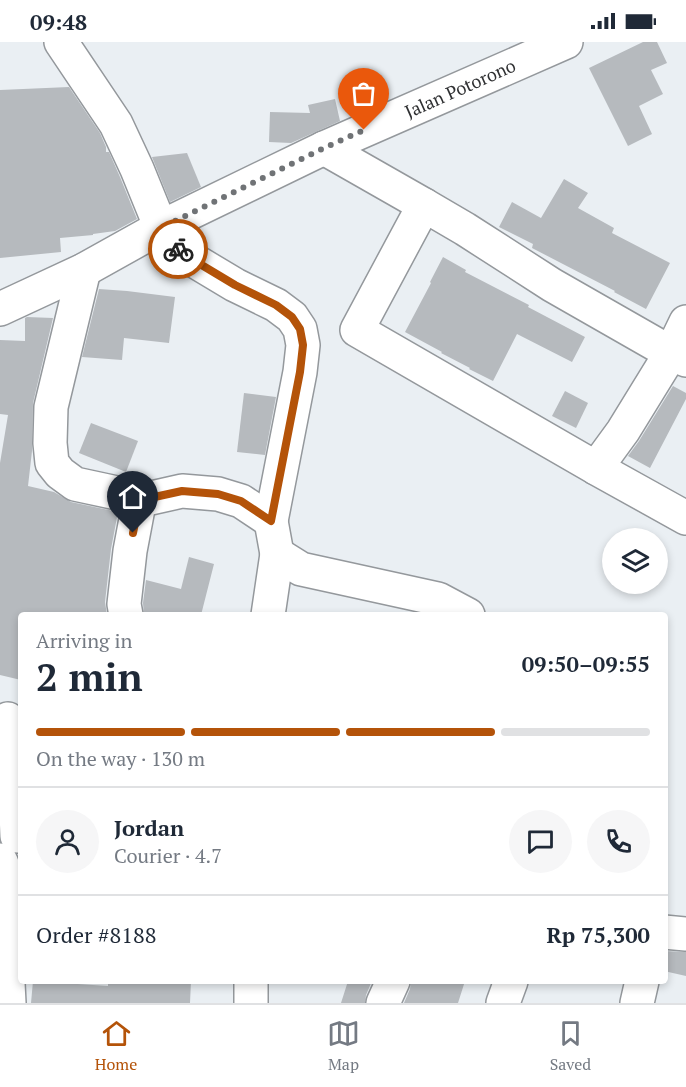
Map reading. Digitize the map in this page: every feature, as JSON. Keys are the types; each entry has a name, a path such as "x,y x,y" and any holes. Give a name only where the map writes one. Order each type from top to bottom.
{"street":[{"path":"61,42 116,124 161,228 180,252 235,285 276,305 292,317 300,329 303,345 300,372 271,521 277,554 268,612"},
{"name":"Jalan Potorono","path":"0,309 84,270 161,228 324,148 566,42"},
{"path":"324,148 465,229 552,285 678,357"},
{"path":"424,205 357,330 686,518"},
{"path":"84,270 51,407 52,463 60,473 75,484 140,498 182,491 218,494 241,501 271,521"},
{"path":"596,468 678,357 686,322"},
{"path":"125,612 124,604 128,572 140,498"},
{"path":"277,554 301,569 438,599 462,612"},
{"path":"8,719 14,768 9,843 2,864 9,1003"},
{"path":"668,932 686,934"},
{"path":"250,984 251,1003"},
{"path":"383,1003 392,984"},
{"path":"503,1003 510,984"},
{"path":"637,1003 641,984"}],"building":[{"path":"643,42 657,42 667,63 651,70 663,94 639,106 652,134 628,146 589,68"},
{"path":"69,87 100,133 106,152 109,152 137,219 115,231 60,238 61,252 0,258 0,90"},
{"path":"335,99 340,121 291,143 269,142 270,112 310,113 308,105"},
{"path":"187,153 201,187 170,202 152,157"},
{"path":"564,179 588,193 578,208 614,228 612,233 670,263 646,309 532,248 533,244 499,227 512,202 541,218"},
{"path":"443,257 466,270 465,272 585,337 572,362 517,334 493,381 405,332"},
{"path":"99,289 175,297 169,343 124,338 122,360 82,357"},
{"path":"25,318 53,318 33,403 32,451 28,486 54,492 71,502 118,512 111,549 105,602 107,612 18,612 18,679 0,675 0,463 8,415 0,414 0,340 25,341"},
{"path":"673,386 686,393 686,399 650,468 628,456"},
{"path":"565,391 588,403 576,428 552,416"},
{"path":"244,393 276,397 265,455 237,452"},
{"path":"91,423 138,441 126,472 79,453"},
{"path":"189,557 214,564 202,612 144,612 146,580 181,589"},
{"path":"668,951 686,952 686,976 668,972"},
{"path":"33,984 108,986 108,984 191,984 190,1003 31,1003"},
{"path":"347,984 371,984 365,1003 341,1003"},
{"path":"411,984 464,984 458,1003 404,1003"}],"way so far":[{"path":"178,249 161,228 364,130"}],"route":[{"path":"133,533 140,498 182,491 218,494 241,501 271,521 300,372 303,345 300,329 292,317 276,305 235,285 178,249"}]}
